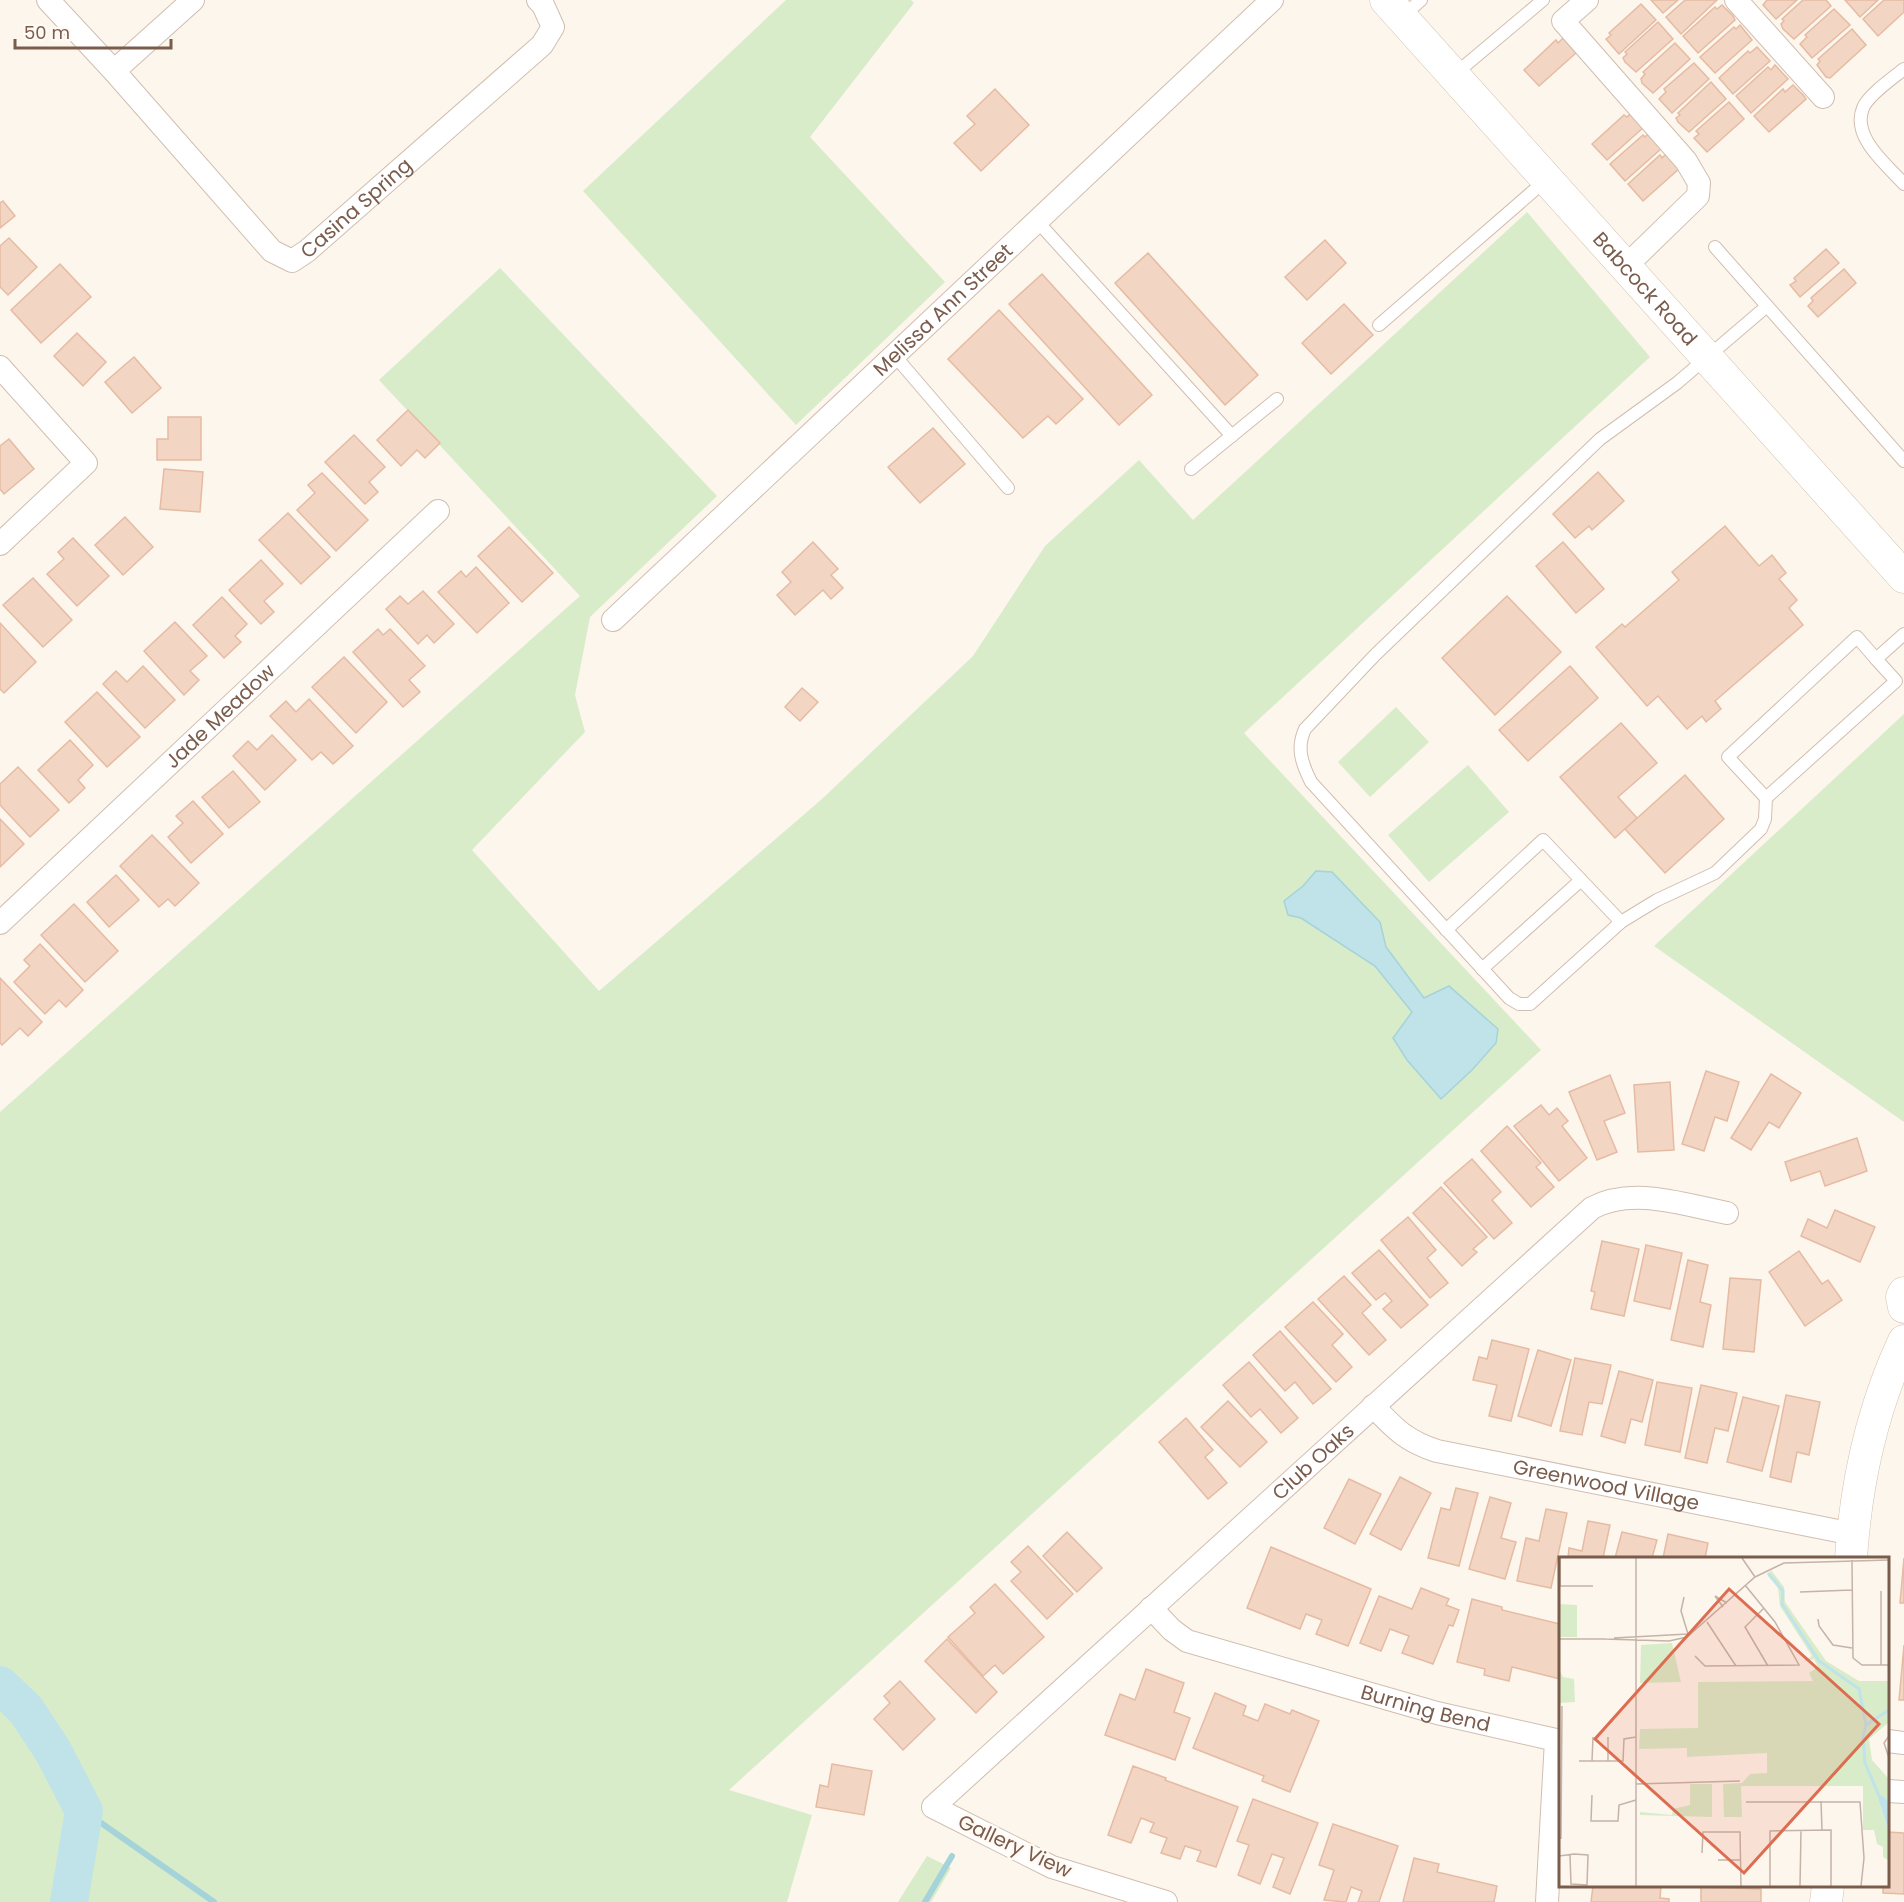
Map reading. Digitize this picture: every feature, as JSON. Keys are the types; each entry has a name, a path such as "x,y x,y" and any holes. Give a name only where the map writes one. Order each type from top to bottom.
{"main road":[{"name":"Babcock Road","path":"1403,6 1454,75 1904,577"},
{"path":"1904,1293 1902,1297 1904,1307"},
{"path":"1852,1546 1858,1487 1873,1424 1904,1341"},
{"path":"1827,1902 1828,1887"}],"street":[{"name":"Casina Spring","path":"48,0 114,71 272,251 291,261 307,251 542,45 553,27 543,5 538,0"},
{"path":"114,71 193,0"},
{"name":"Melissa Ann Street","path":"613,620 1272,0"},
{"path":"1587,0 1563,21 1686,161 1700,183 1698,196 1626,266"},
{"path":"1736,0 1822,97"},
{"path":"0,367 86,463 0,544"},
{"name":"Jade Meadow","path":"0,923 438,510"},
{"name":"Club Oaks","path":"933,1807 1592,1208 1605,1201 1620,1198 1648,1198 1727,1213"},
{"name":"Greenwood Village","path":"1373,1406 1393,1428 1415,1444 1437,1451 1852,1546"},
{"name":"Burning Bend","path":"1151,1608 1172,1630 1187,1641 1437,1713 1556,1740 1547,1902"},
{"path":"1889,1741 1904,1743"},
{"path":"1889,1791 1904,1792"},
{"name":"Gallery View","path":"933,1807 1052,1867 1166,1902"}],"lane":[{"path":"1454,75 1543,0"},
{"path":"1904,69 1863,107 1860,121 1863,134 1874,150 1904,184"},
{"path":"1379,325 1547,179"},
{"path":"1038,221 1232,436"},
{"path":"1714,247 1904,461"},
{"path":"1766,798 1728,757 1857,637 1896,681 1766,798 1765,819 1761,829 1715,873 1657,900 1621,922 1530,1004 1519,1004 1509,998 1311,782 1300,754 1299,741 1305,729 1375,655 1600,439 1677,383 1767,306"},
{"path":"895,356 1008,488"},
{"path":"1191,470 1277,399"},
{"path":"1876,658 1904,634"},
{"path":"1446,930 1544,840 1621,922"},
{"path":"1482,969 1581,880"}],"green space":[{"path":"786,0 911,0 914,3 810,137 945,282 796,425 583,191"},
{"path":"1527,212 1650,357 1244,733 1541,1050 729,1790 812,1815 787,1902 0,1902 0,1112 580,596 379,380 500,268 717,496 590,617 575,695 585,732 472,850 599,991 822,799 973,656 1045,546 1139,460 1193,520"},
{"path":"1396,707 1429,742 1370,797 1338,762"},
{"path":"1904,714 1904,1122 1654,946"},
{"path":"1468,765 1509,812 1429,882 1388,835"},
{"path":"927,1856 951,1868 931,1902 898,1902"}],"water":[{"path":"1316,871 1332,872 1380,922 1386,947 1424,998 1449,986 1498,1029 1496,1043 1441,1099 1407,1060 1393,1038 1412,1012 1375,966 1301,918 1288,915 1284,901 1303,886"}],"building":[{"path":"1651,0 1678,0 1663,13"},
{"path":"1685,0 1717,0 1681,34 1666,17"},
{"path":"1767,0 1797,0 1776,19 1763,5"},
{"path":"1803,0 1826,0 1831,6 1794,39 1783,29 1782,19"},
{"path":"1845,0 1878,0 1860,17"},
{"path":"1884,0 1904,0 1904,12 1878,36 1863,19"},
{"path":"1641,4 1656,20 1619,54 1606,39 1611,35 1609,33"},
{"path":"1722,5 1735,20 1698,53 1683,36 1715,7 1717,9"},
{"path":"1834,9 1850,25 1812,58 1800,44 1807,37 1805,35"},
{"path":"1658,22 1673,39 1636,72 1625,62 1623,58 1627,54 1625,52"},
{"path":"1740,25 1752,40 1715,73 1700,57 1734,27 1736,29"},
{"path":"1852,29 1866,45 1830,78 1826,77 1817,65 1820,61 1818,59"},
{"path":"1563,38 1576,53 1539,86 1524,70 1556,40 1558,43"},
{"path":"1675,43 1690,59 1653,93 1642,83 1641,79 1645,74 1643,72"},
{"path":"1757,47 1770,61 1733,94 1719,78 1748,51 1750,53"},
{"path":"1694,63 1709,79 1672,113 1659,99 1666,92 1664,89"},
{"path":"1775,65 1788,79 1751,113 1736,96 1768,67 1771,70"},
{"path":"1711,82 1726,99 1689,132 1678,122 1676,118 1680,115 1678,113"},
{"path":"1793,85 1806,99 1769,132 1754,116 1783,89 1785,92"},
{"path":"995,89 1029,125 981,171 954,143 975,124 967,116"},
{"path":"1729,102 1744,119 1707,152 1694,138 1699,134 1696,131"},
{"path":"1631,113 1644,127 1607,160 1592,144 1624,115 1627,117"},
{"path":"1649,133 1662,148 1625,181 1610,164 1643,135 1645,137"},
{"path":"1667,153 1680,168 1643,201 1628,184 1660,155 1662,158"},
{"path":"3,201 15,216 0,228 0,203"},
{"path":"9,238 37,267 8,295 0,287 0,246"},
{"path":"1325,240 1346,263 1307,300 1285,277"},
{"path":"1826,249 1839,263 1800,297 1790,285 1796,281 1794,278"},
{"path":"1148,253 1258,375 1225,405 1115,283"},
{"path":"60,264 91,297 41,343 11,310"},
{"path":"1844,269 1856,283 1818,317 1808,306 1813,301 1811,298"},
{"path":"1042,274 1152,395 1119,425 1009,304"},
{"path":"1344,304 1373,335 1331,374 1302,343"},
{"path":"999,310 1083,399 1056,424 1048,416 1023,438 948,359"},
{"path":"77,333 106,362 83,386 54,356"},
{"path":"134,357 161,388 132,413 105,382"},
{"path":"408,410 440,443 425,458 417,450 401,466 377,440"},
{"path":"168,417 201,417 201,460 157,460 157,439 168,439"},
{"path":"933,428 965,464 920,503 888,467"},
{"path":"354,435 385,467 369,482 378,492 365,504 325,462"},
{"path":"9,439 34,469 4,494 0,489 0,446"},
{"path":"164,469 203,472 200,512 160,509"},
{"path":"1598,472 1624,501 1592,530 1589,526 1575,538 1553,514"},
{"path":"322,473 368,520 336,551 297,510 315,493 308,485"},
{"path":"288,513 330,557 301,584 259,540"},
{"path":"125,517 153,547 123,575 95,545"},
{"path":"1725,526 1759,566 1772,555 1786,573 1779,579 1797,600 1789,608 1803,625 1715,701 1721,709 1706,722 1702,716 1687,729 1658,696 1647,706 1596,647 1622,624 1625,627 1679,580 1672,572"},
{"path":"509,527 553,573 522,602 478,556"},
{"path":"73,538 109,576 77,606 47,574 64,559 58,552"},
{"path":"813,542 838,569 831,575 843,588 831,599 823,590 795,615 777,595 791,582 782,572"},
{"path":"1563,542 1604,589 1576,613 1536,566"},
{"path":"261,560 283,584 264,601 274,612 261,624 229,590"},
{"path":"476,567 509,603 477,633 438,592 461,571 466,577"},
{"path":"33,578 72,620 43,647 3,605"},
{"path":"423,591 454,624 434,643 427,635 418,644 386,609 400,596 408,604"},
{"path":"1507,596 1561,652 1495,715 1442,658"},
{"path":"222,597 247,624 235,636 241,642 224,658 193,625"},
{"path":"175,622 207,656 190,671 199,680 184,695 144,651"},
{"path":"0,623 36,662 4,693 0,689"},
{"path":"378,629 383,635 390,629 425,666 409,680 420,692 403,707 353,652"},
{"path":"344,657 387,702 356,733 312,687"},
{"path":"143,666 175,700 145,728 103,684 116,671 127,682"},
{"path":"1570,666 1598,698 1528,761 1499,730"},
{"path":"802,688 818,702 800,721 785,707"},
{"path":"97,692 140,737 107,767 65,722"},
{"path":"309,699 353,746 333,764 321,752 312,760 270,716 286,701 296,712"},
{"path":"1621,723 1657,763 1618,797 1637,818 1615,838 1560,777"},
{"path":"272,735 296,760 265,790 233,756 248,741 257,750"},
{"path":"70,740 93,765 78,780 85,788 69,803 38,770"},
{"path":"18,767 59,810 30,837 0,805 0,784"},
{"path":"233,771 260,802 229,828 202,797"},
{"path":"1685,775 1724,819 1665,873 1625,829"},
{"path":"193,801 223,834 191,863 168,837 183,823 176,816"},
{"path":"0,819 24,844 0,867"},
{"path":"152,835 199,883 175,906 168,899 159,907 120,866"},
{"path":"116,875 139,900 109,927 87,902"},
{"path":"74,904 118,951 85,982 41,935"},
{"path":"40,944 83,990 66,1007 59,1000 45,1014 14,982 30,966 24,960"},
{"path":"0,978 42,1022 28,1036 20,1028 2,1045 0,1043"},
{"path":"1706,1071 1739,1082 1727,1121 1715,1117 1704,1151 1682,1144"},
{"path":"1771,1074 1801,1093 1779,1128 1769,1122 1751,1150 1731,1138"},
{"path":"1610,1075 1625,1113 1604,1121 1617,1152 1597,1160 1569,1092"},
{"path":"1670,1082 1674,1150 1638,1152 1634,1085"},
{"path":"1541,1105 1549,1115 1557,1108 1568,1121 1562,1126 1587,1158 1559,1181 1514,1126"},
{"path":"1507,1126 1541,1163 1536,1167 1554,1187 1531,1207 1481,1151"},
{"path":"1857,1138 1867,1171 1825,1186 1820,1171 1791,1181 1785,1162"},
{"path":"1472,1159 1501,1192 1492,1200 1512,1223 1494,1239 1444,1183"},
{"path":"1441,1187 1487,1237 1473,1249 1477,1252 1462,1266 1413,1213"},
{"path":"1835,1210 1875,1227 1860,1262 1801,1236 1808,1219 1827,1228"},
{"path":"1408,1217 1436,1250 1427,1258 1448,1283 1430,1298 1381,1240"},
{"path":"1602,1241 1639,1249 1624,1316 1591,1309 1595,1292 1591,1291"},
{"path":"1646,1245 1682,1253 1670,1309 1634,1301"},
{"path":"1379,1250 1428,1305 1401,1328 1383,1309 1392,1301 1385,1293 1376,1300 1352,1273"},
{"path":"1799,1251 1822,1284 1828,1280 1842,1300 1805,1326 1769,1272"},
{"path":"1688,1260 1708,1265 1700,1302 1711,1305 1703,1347 1671,1340"},
{"path":"1344,1276 1371,1305 1362,1313 1386,1340 1369,1355 1318,1299"},
{"path":"1730,1278 1761,1280 1754,1352 1723,1349"},
{"path":"1313,1302 1343,1334 1332,1345 1352,1367 1336,1382 1285,1327"},
{"path":"1280,1331 1331,1389 1313,1404 1295,1382 1285,1391 1253,1355"},
{"path":"1492,1340 1529,1349 1511,1421 1489,1416 1497,1385 1473,1380 1479,1357 1487,1359"},
{"path":"1538,1350 1571,1360 1551,1426 1518,1416"},
{"path":"1575,1358 1611,1365 1602,1404 1589,1402 1582,1435 1560,1431"},
{"path":"1249,1362 1298,1418 1281,1433 1260,1409 1251,1417 1223,1385"},
{"path":"1619,1371 1653,1380 1642,1422 1631,1419 1625,1443 1601,1436"},
{"path":"1657,1382 1692,1388 1680,1452 1645,1445"},
{"path":"1701,1385 1737,1393 1728,1431 1715,1428 1707,1463 1685,1458"},
{"path":"1786,1395 1820,1402 1809,1455 1797,1452 1791,1482 1770,1477"},
{"path":"1743,1397 1779,1406 1762,1471 1727,1462"},
{"path":"1228,1401 1267,1442 1240,1467 1201,1427"},
{"path":"1186,1418 1213,1450 1205,1457 1227,1483 1208,1499 1159,1442"},
{"path":"1400,1477 1431,1493 1401,1550 1370,1534"},
{"path":"1349,1479 1381,1494 1355,1544 1324,1528"},
{"path":"1456,1488 1478,1493 1459,1566 1428,1558 1441,1508 1450,1510"},
{"path":"1490,1497 1511,1503 1501,1538 1516,1542 1505,1579 1469,1569"},
{"path":"1546,1509 1567,1513 1551,1588 1517,1581 1526,1538 1539,1541"},
{"path":"1588,1521 1610,1525 1603,1557 1568,1557 1569,1548 1582,1551"},
{"path":"1067,1532 1102,1568 1077,1592 1043,1556"},
{"path":"1622,1532 1657,1540 1652,1557 1615,1557"},
{"path":"1668,1534 1708,1543 1705,1557 1663,1557"},
{"path":"1028,1546 1073,1594 1047,1619 1011,1581 1021,1572 1011,1562"},
{"path":"1271,1547 1371,1589 1348,1646 1316,1634 1322,1620 1306,1614 1300,1629 1247,1608"},
{"path":"1904,1558 1904,1603 1900,1603"},
{"path":"995,1584 1044,1637 1003,1674 995,1665 983,1676 948,1637 975,1613 970,1607"},
{"path":"1421,1588 1449,1599 1446,1605 1459,1610 1453,1626 1449,1625 1433,1664 1402,1653 1409,1636 1390,1629 1381,1651 1360,1643 1379,1596 1412,1609"},
{"path":"1472,1599 1502,1607 1502,1610 1559,1624 1559,1679 1512,1667 1509,1681 1484,1675 1485,1669 1457,1662"},
{"path":"947,1639 997,1692 976,1713 925,1661"},
{"path":"1904,1645 1904,1700 1899,1700"},
{"path":"1146,1669 1184,1683 1174,1712 1190,1718 1175,1760 1105,1735 1120,1694 1135,1700"},
{"path":"900,1681 935,1719 903,1750 874,1719 890,1703 884,1696"},
{"path":"1215,1693 1246,1706 1243,1715 1258,1721 1265,1704 1290,1714 1292,1710 1319,1721 1290,1792 1262,1781 1264,1776 1193,1748"},
{"path":"832,1764 872,1771 864,1815 816,1807 820,1785 828,1787"},
{"path":"1133,1766 1238,1807 1216,1867 1197,1861 1201,1851 1185,1846 1180,1859 1161,1853 1167,1838 1150,1832 1154,1823 1141,1818 1131,1843 1108,1835"},
{"path":"1253,1799 1318,1823 1290,1894 1273,1887 1284,1858 1272,1854 1260,1884 1238,1875 1249,1845 1237,1841"},
{"path":"1333,1824 1398,1846 1379,1902 1358,1902 1362,1891 1351,1887 1346,1902 1324,1900 1334,1870 1319,1865"},
{"path":"1889,1832 1904,1833 1904,1894 1883,1893 1883,1887 1889,1887"},
{"path":"1414,1858 1439,1864 1437,1872 1497,1886 1494,1902 1403,1902"},
{"path":"1593,1887 1661,1887 1660,1898 1669,1899 1669,1902 1591,1902"},
{"path":"1701,1887 1761,1889 1761,1902 1701,1902"}],"waterway":[{"path":"0,1685 26,1710 53,1751 84,1811 69,1902"},
{"path":"84,1811 214,1902"},
{"path":"925,1902 952,1856"}]}
